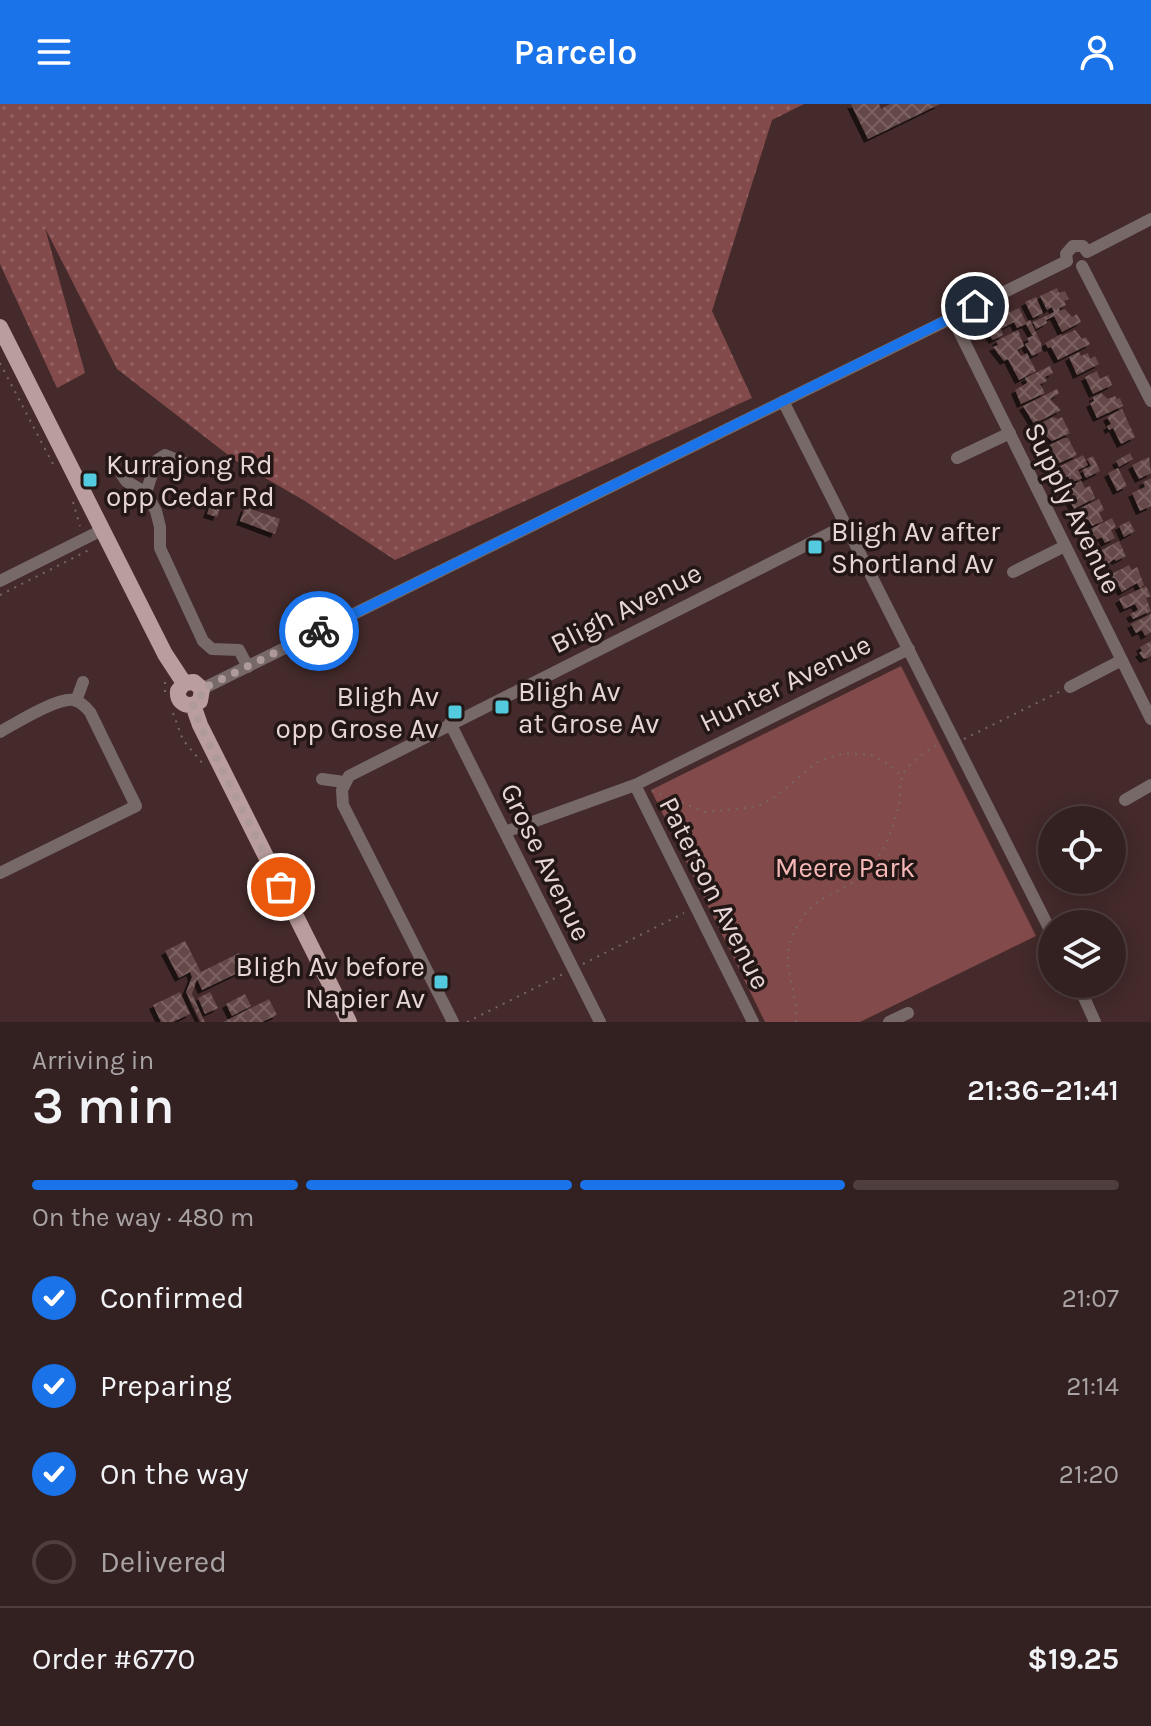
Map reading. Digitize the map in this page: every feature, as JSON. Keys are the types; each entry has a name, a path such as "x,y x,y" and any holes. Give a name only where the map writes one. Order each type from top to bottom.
{"main road":[{"path":"0,327 165,654 184,683"},
{"path":"194,682 202,689 200,701 187,705 179,699 178,691 184,683 194,682"},
{"path":"193,705 207,740 349,1022"}],"street":[{"path":"1087,252 1151,219"},
{"path":"1073,246 1083,246 1087,252 1088,258 1082,266 1072,266 1067,261 1066,254 1073,246"},
{"path":"202,689 1067,261"},
{"path":"1082,266 1145,377 1151,401"},
{"name":"Supply Avenue","path":"952,317 1151,719"},
{"path":"783,401 1040,910"},
{"path":"957,458 1010,433"},
{"path":"146,493 156,461 165,455 185,463"},
{"path":"122,475 146,493 160,521 160,548 203,641 212,649 239,650 248,667"},
{"name":"Bligh Avenue","path":"344,782 355,771 846,525"},
{"path":"0,581 102,530"},
{"path":"1013,572 1065,546"},
{"name":"Hunter Avenue","path":"505,832 635,785 909,649"},
{"path":"1070,687 1122,660"},
{"path":"76,701 83,682"},
{"path":"0,732 59,702 76,701 90,712 136,806 0,873"},
{"name":"Grose Avenue","path":"450,723 600,1022"},
{"path":"322,779 344,782 343,805 453,1022"},
{"name":"Paterson Avenue","path":"635,785 753,1022"},
{"path":"1125,800 1151,785"},
{"path":"1084,998 1095,1022"},
{"path":"889,1022 908,1013"}],"path":[{"path":"0,363 58,472"},
{"path":"70,491 81,529"},
{"path":"0,595 91,549"},
{"path":"796,1022 796,1001 787,964 796,927 811,905 841,891 877,859 899,808 902,776 924,754 1070,687"},
{"path":"635,785 705,812 723,812 757,807 775,797 817,762 844,753 871,755 902,776"},
{"path":"585,963 688,911"},
{"path":"467,1022 567,972"}],"green space":[{"path":"0,104 804,104 772,120 712,311 752,398 395,560 305,501 236,461 117,369 45,228 85,373 57,388 0,264"},
{"name":"Meere Park","path":"901,666 1036,936 860,1022 765,1022 651,790"}],"building":[{"path":"851,104 879,104 881,109 890,104 940,104 868,139"},
{"path":"1057,288 1059,293 1065,291 1069,299 1064,301 1066,305 1059,308 1060,311 1065,309 1072,317 1077,314 1081,322 1062,332 1054,316 1036,329 1033,322 1054,312 1052,307 1047,310 1040,296"},
{"path":"1036,297 1043,313 1033,318 1025,302"},
{"path":"1019,308 1026,322 1030,320 1041,343 1042,351 1032,356 1025,344 1029,342 1027,338 1033,336 1026,324 1017,328 1014,322 1001,329 1003,335 993,340 982,325"},
{"path":"1018,330 1024,346 1017,350 1021,356 1027,353 1036,371 1019,380 1008,359 1004,361 993,347 998,345 996,341"},
{"path":"1075,330 1090,344 1058,360 1045,343"},
{"path":"1079,352 1081,356 1088,353 1090,359 1095,356 1099,364 1077,375 1069,357"},
{"path":"1050,366 1053,373 1040,384 1045,393 1021,404 1015,390 1027,383 1025,378"},
{"path":"1097,371 1100,379 1108,375 1112,385 1093,394 1085,377"},
{"path":"1057,389 1059,393 1050,399 1061,410 1034,424 1023,406"},
{"path":"1101,393 1108,399 1115,396 1120,398 1123,406 1097,418 1090,403 1094,401 1093,397"},
{"path":"1122,409 1135,437 1121,444 1113,428 1109,430 1107,426 1111,424 1107,417"},
{"path":"1053,417 1062,417 1070,433 1052,441 1045,435 1039,438 1034,427"},
{"path":"1068,438 1077,455 1055,465 1044,448"},
{"path":"1130,453 1133,459 1119,467 1116,461"},
{"path":"1083,455 1088,465 1078,470 1082,478 1071,483 1068,476 1060,480 1055,469"},
{"path":"1093,456 1100,471 1086,478 1082,470 1091,466 1087,459"},
{"path":"1149,457 1151,473 1139,479 1132,465"},
{"path":"1118,468 1127,486 1117,491 1108,473"},
{"path":"1151,478 1151,506 1140,511 1132,493 1145,487 1143,482"},
{"path":"1081,481 1085,488 1090,486 1095,498 1074,509 1064,490"},
{"path":"215,494 225,497 222,507 212,504"},
{"path":"1099,499 1104,510 1099,513 1103,521 1092,526 1088,519 1081,523 1075,511"},
{"path":"210,505 220,508 217,517 207,514"},
{"path":"245,507 280,519 275,534 240,521"},
{"path":"1112,518 1116,527 1111,530 1115,538 1105,543 1102,537 1090,543 1085,532"},
{"path":"1129,521 1135,531 1124,537 1119,526"},
{"path":"1119,541 1126,556 1116,561 1114,559 1103,568 1096,553"},
{"path":"1129,565 1132,570 1137,567 1144,585 1140,588 1137,583 1122,592 1118,585 1114,587 1108,576"},
{"path":"1146,586 1151,596 1146,598 1151,611 1133,619 1130,614 1138,610 1135,604 1124,609 1119,599"},
{"path":"1151,614 1151,632 1145,636 1142,630 1136,633 1131,624"},
{"path":"1151,641 1151,656 1144,659 1139,653 1142,651 1140,647"},
{"path":"185,941 201,972 239,953 246,969 202,990 197,979 192,994 205,1022 201,1022 186,992 192,977 190,972 179,978 165,951"},
{"path":"180,992 190,1014 173,1022 161,1022 153,1005"},
{"path":"210,992 218,1008 205,1014 198,998"},
{"path":"245,994 251,1006 232,1016 226,1004"},
{"path":"269,999 277,1015 262,1022 223,1022"}],"way so far":[{"path":"281,887 200,725 193,705 200,701 202,689 319,631"}],"place":[{"name":"Kurrajong Rd opp Cedar Rd","path":"90,480"},
{"name":"Bligh Av after Shortland Av","path":"815,547"},
{"name":"Bligh Av at Grose Av","path":"502,707"},
{"name":"Bligh Av opp Grose Av","path":"455,712"},
{"name":"Bligh Av before Napier Av","path":"441,982"}],"route":[{"path":"319,631 975,306"}]}
